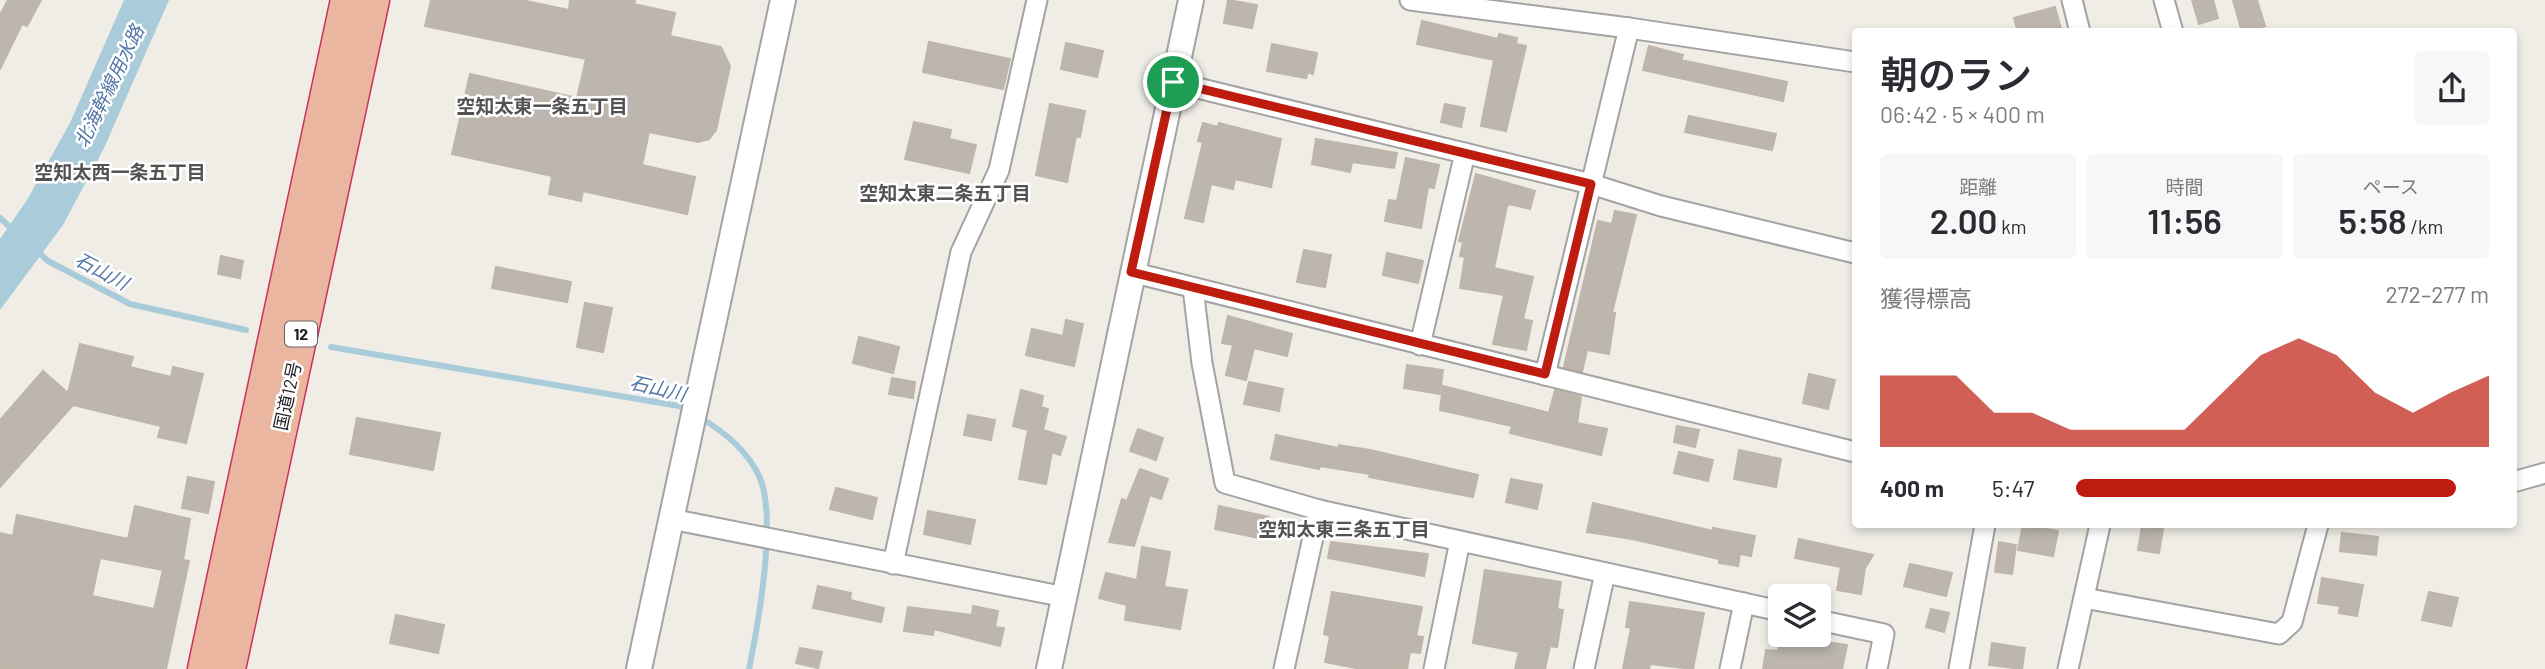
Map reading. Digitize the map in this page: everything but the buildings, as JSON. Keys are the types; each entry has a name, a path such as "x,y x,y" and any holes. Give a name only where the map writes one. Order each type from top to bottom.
{"highway":[{"name":"国道12号","path":"204,669 347,0"},
{"name":"国道12号","path":"229,669 373,0"}],"street":[{"path":"639,669 783,0"},
{"path":"894,564 961,252 999,170 1037,0"},
{"path":"1049,669 1131,272 1191,0"},
{"path":"1410,0 1629,28 1852,62"},
{"path":"2072,0 2079,28"},
{"path":"2164,0 2172,28"},
{"path":"1545,374 1629,28"},
{"path":"1173,82 1591,184 1661,206 1852,252"},
{"path":"1419,345 1465,153"},
{"path":"1131,272 1852,451"},
{"path":"1193,288 1202,363 1225,483 1319,510 1768,608"},
{"path":"2517,481 2545,473"},
{"path":"1284,669 1319,510"},
{"path":"671,519 1065,597"},
{"path":"1959,669 1984,528"},
{"path":"2068,669 2099,528"},
{"path":"2084,598 2279,634 2292,622 2317,528"},
{"path":"1434,669 1460,541"},
{"path":"1584,669 1605,573"},
{"path":"1730,669 1744,603"},
{"path":"1831,623 1884,634 1877,669"}],"water":[{"name":"北海幹線用水路","path":"124,0 169,0 104,148 63,225 0,310 0,239 27,200 70,123"}],"waterway":[{"name":"石山川","path":"0,218 14,231"},
{"name":"石山川","path":"36,250 48,261 130,304 246,330"},
{"name":"石山川","path":"331,347 679,406 689,412"},
{"name":"石山川","path":"699,417 717,428 741,450 759,476 764,494 767,543 749,669"}],"district":[{"name":"空知太東一条五丁目","path":"542,106"},
{"name":"空知太西一条五丁目","path":"120,172"},
{"name":"空知太東二条五丁目","path":"945,193"},
{"name":"空知太東三条五丁目","path":"1344,529"}],"route":[{"path":"1173,82 1591,184 1545,374 1131,272 1173,82"}]}
